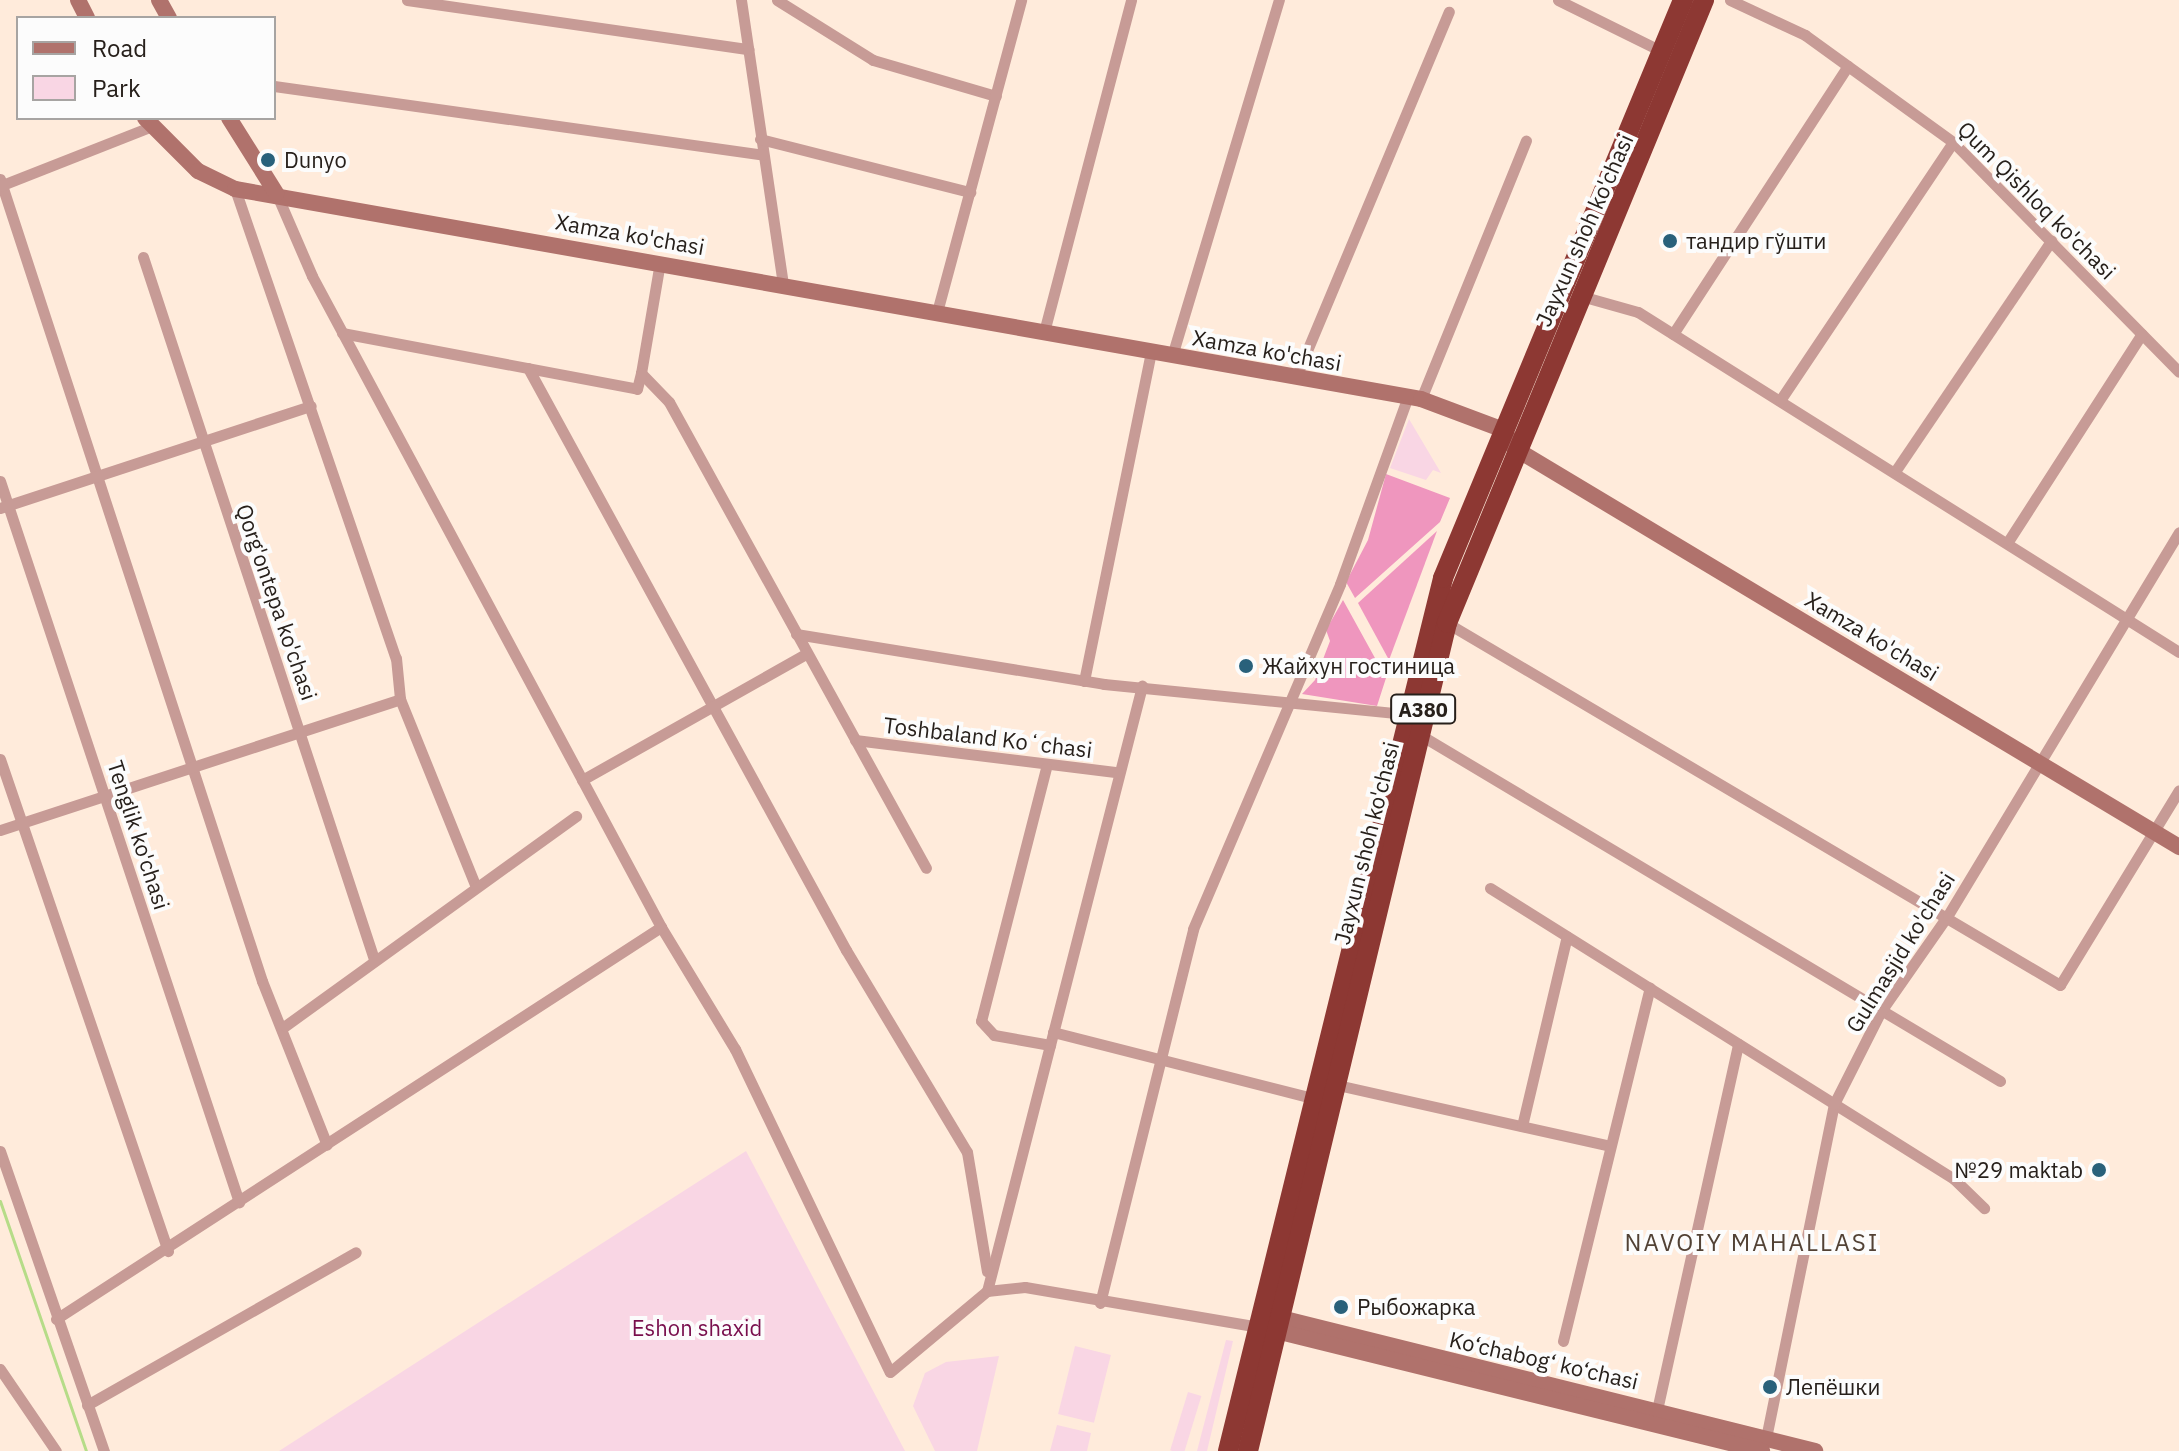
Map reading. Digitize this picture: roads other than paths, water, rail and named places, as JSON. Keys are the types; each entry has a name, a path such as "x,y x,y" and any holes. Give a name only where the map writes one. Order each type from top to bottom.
{"highway":[{"name":"Jayxun shoh ko'chasi","path":"1228,1451 1270,1322 1333,1084 1417,733 1447,623 1509,439 1683,0"},
{"name":"Jayxun shoh ko'chasi","path":"1248,1451 1312,1098 1404,714 1443,578 1581,296 1704,0"}],"street":[{"path":"407,0 748,49"},
{"path":"741,0 783,285"},
{"path":"777,0 873,60 996,96"},
{"path":"937,312 1021,0"},
{"path":"1044,332 1131,0"},
{"path":"1172,356 1279,0"},
{"path":"1558,0 1663,52"},
{"name":"Qum Qishloq ko'chasi","path":"1730,0 1805,35 1953,142 2179,372"},
{"path":"1296,377 1449,12"},
{"path":"1673,334 1848,66"},
{"path":"276,86 762,155"},
{"path":"230,120 276,193 342,333 661,927 735,1049 890,1372 987,1291 1025,1287 1100,1303 1270,1322"},
{"path":"327,1145 285,1026 262,981 1,183 147,122 198,171 235,189 396,658 400,699 476,887"},
{"path":"760,139 970,192"},
{"path":"1100,1303 1193,929 1292,701 1414,398 1526,140"},
{"path":"1781,399 1953,142"},
{"name":"Xamza ko'chasi","path":"235,189 276,193 1414,398 1509,439 2038,764 2179,847"},
{"path":"1896,470 2051,241"},
{"name":"Qorg'ontepa ko'chasi","path":"143,257 374,959"},
{"path":"342,333 637,389 660,262"},
{"path":"1581,296 1638,312 2009,540 2179,652"},
{"path":"2009,540 2142,334"},
{"path":"1084,681 1151,352"},
{"path":"528,368 711,707 967,1152 988,1273"},
{"path":"641,373 669,402 926,868"},
{"path":"4,507 311,406"},
{"name":"Tenglik ko'chasi","path":"0,481 4,507 104,794 239,1202"},
{"name":"Gulmasjid ko'chasi","path":"1764,1444 1834,1104 1881,1011 1948,915 2179,532"},
{"path":"1447,623 1948,915 2060,985 2179,790"},
{"path":"796,634 1084,681 1404,714"},
{"path":"582,780 807,653"},
{"path":"987,1291 988,1273 1142,686"},
{"path":"0,830 400,699"},
{"path":"1417,733 2000,1081"},
{"name":"Toshbaland Koʻchasi","path":"855,740 1046,768 1117,772"},
{"path":"0,759 168,1251"},
{"path":"1046,768 981,1021 994,1035 1050,1045"},
{"path":"285,1026 576,816"},
{"path":"1490,888 1954,1179 1984,1208"},
{"path":"56,1319 168,1251 661,927"},
{"path":"1522,1126 1567,936"},
{"path":"1563,1341 1650,988"},
{"path":"1053,1032 1312,1098"},
{"path":"1657,1410 1738,1044"},
{"path":"1333,1084 1610,1146"},
{"path":"0,1151 104,1451"},
{"path":"87,1405 356,1252"},
{"name":"Ko‘chabog‘ ko‘chasi","path":"1270,1322 1719,1439 1815,1451"},
{"path":"0,1369 56,1451"},
{"name":"Ko‘chabog‘ ko‘chasi","path":"1530,1388 1657,1410 1719,1439"}],"waterway":[{"path":"0,1201 86,1451"}],"place":[{"name":"Dunyo","path":"268,160"},
{"name":"тандир гўшти","path":"1670,241"},
{"name":"Жайхун гостиница","path":"1246,666"},
{"name":"№29 maktab","path":"2099,1170"},
{"name":"Рыбожарка","path":"1341,1307"},
{"name":"Лепёшки","path":"1770,1387"}],"district":[{"name":"NAVOIY MAHALLASI","path":"1752,1243"}],"park label":[{"name":"Eshon shaxid","path":"697,1328"}]}
